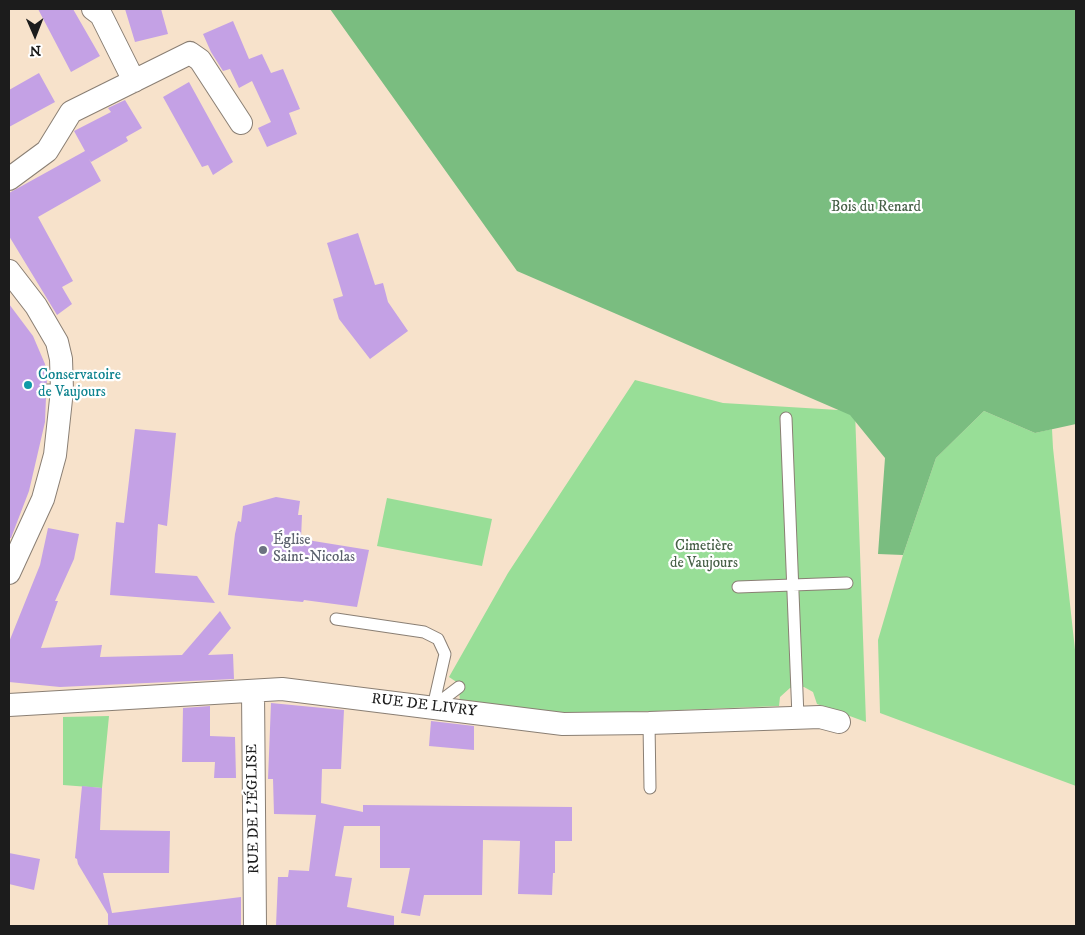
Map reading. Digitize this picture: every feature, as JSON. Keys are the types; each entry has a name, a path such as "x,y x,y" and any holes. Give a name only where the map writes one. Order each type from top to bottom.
{"street":[{"path":"93,9 100,15 134,81"},
{"path":"9,179 47,151 71,112 190,53 200,60 241,123"},
{"path":"9,270 36,306 57,342 61,359 54,390 55,455 43,498 9,573"},
{"name":"RUE DE LIVRY","path":"9,705 282,689 563,724 650,723 798,717 820,717 839,722"},
{"name":"RUE DE L'ÉGLISE","path":"253,691 255,926"}],"lane":[{"path":"786,418 798,717"},
{"path":"738,587 848,583"},
{"path":"336,619 424,632 438,639 445,654 433,708"},
{"path":"433,708 459,687"},
{"path":"650,723 650,788"}],"green space":[{"name":"Bois du Renard","path":"330,9 1076,9 1076,424 1035,433 984,411 936,458 903,555 878,554 885,458 850,415 517,271"},
{"name":"Cimetière de Vaujours","path":"635,380 723,403 855,411 866,722 817,704 813,692 804,687 790,688 780,697 779,706 583,714 460,703 459,687 449,677 508,573"},
{"path":"984,411 1035,433 1052,429 1076,659 1076,786 880,713 878,640 903,555 936,458"},
{"path":"387,498 492,519 482,566 377,546"},
{"path":"109,716 102,788 63,785 63,717"}],"building":[{"path":"38,9 73,9 100,56 71,72"},
{"path":"125,9 161,9 168,34 135,42"},
{"path":"233,21 249,59 262,54 271,73 283,69 300,109 289,113 297,134 267,147 258,128 271,122 252,81 239,88 230,69 223,71 211,52 203,34"},
{"path":"39,73 55,102 9,127 9,90"},
{"path":"189,82 233,162 213,175 208,165 202,167 163,97"},
{"path":"125,100 142,128 126,137 128,141 91,162 89,159 101,181 38,217 73,281 62,287 72,304 57,315 9,236 9,193 85,151 74,131 111,112 108,108"},
{"path":"358,233 375,285 383,283 388,302 408,331 370,359 339,319 333,299 343,296 327,243"},
{"path":"9,304 33,336 45,364 47,383 43,384 40,390 41,394 46,397 45,422 29,491 11,538 9,538"},
{"path":"135,429 176,433 167,526 158,524 155,573 197,576 215,603 110,595 116,522 124,523"},
{"path":"276,497 300,501 298,515 302,515 301,539 369,550 357,607 304,600 303,602 228,595 235,534 238,521 241,522 243,506"},
{"path":"48,528 79,534 74,559 55,601 58,601 41,648 102,645 100,657 182,655 220,611 231,628 208,655 233,654 234,679 60,687 9,682 9,642 40,565"},
{"path":"271,703 344,710 341,769 322,769 321,803 363,812 363,805 572,807 572,841 555,841 555,873 553,873 552,895 518,894 520,841 483,840 482,895 424,895 420,916 401,913 410,868 380,868 380,826 344,826 335,876 352,878 347,907 394,916 394,926 276,926 278,877 288,877 289,870 309,871 316,815 274,814 273,779 268,779"},
{"path":"210,706 210,736 235,737 236,778 214,778 215,762 182,762 183,708"},
{"path":"431,721 474,726 474,750 429,746"},
{"path":"82,786 102,788 100,830 170,831 169,873 103,873 112,913 241,897 241,926 108,926 108,914 75,858"},
{"path":"9,853 40,859 34,890 9,884"}],"place":[{"name":"Conservatoire de Vaujours","path":"28,385"},
{"name":"Église Saint-Nicolas","path":"263,550"}]}
